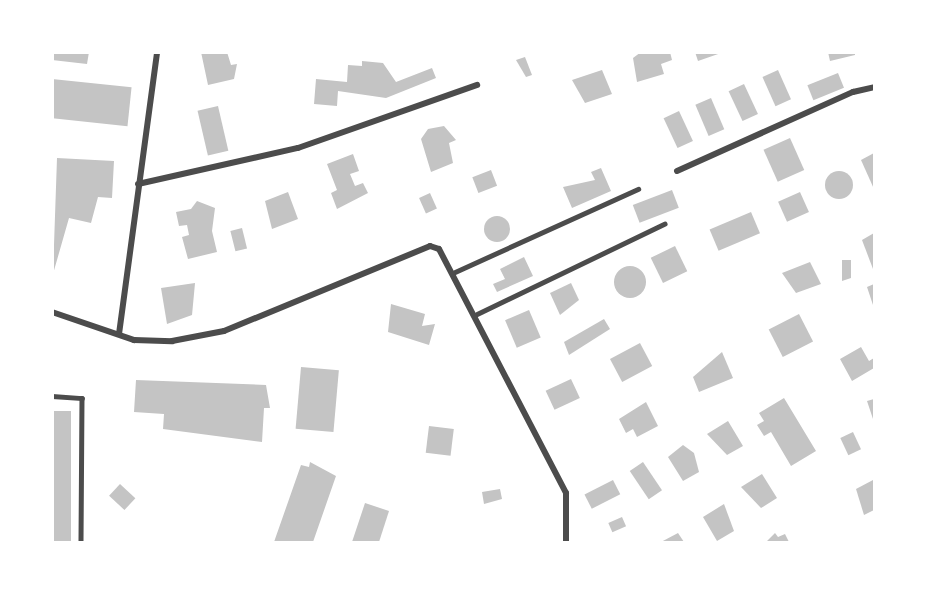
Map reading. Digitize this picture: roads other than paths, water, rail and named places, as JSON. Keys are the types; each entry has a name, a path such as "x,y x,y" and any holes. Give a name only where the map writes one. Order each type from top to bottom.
{"street":[{"path":"119,334 157,52"},
{"path":"138,184 298,148 477,85"},
{"path":"677,171 853,92 874,87"},
{"path":"52,312 134,340 172,341 224,331 430,246 455,272 566,493 566,543"}],"lane":[{"path":"455,272 638,189"},
{"path":"477,314 664,224"},
{"path":"52,396 82,398 81,543"}]}
